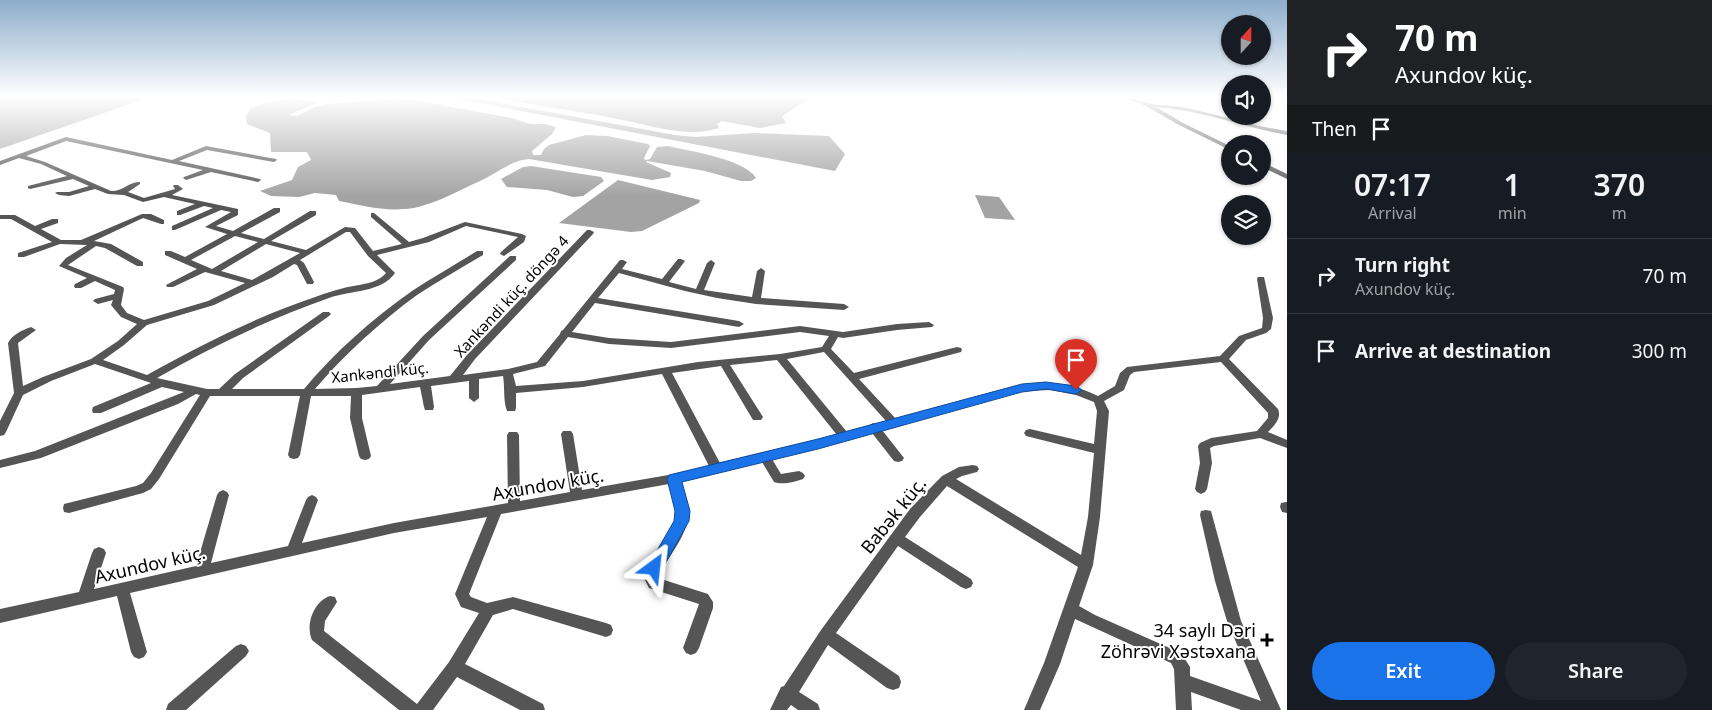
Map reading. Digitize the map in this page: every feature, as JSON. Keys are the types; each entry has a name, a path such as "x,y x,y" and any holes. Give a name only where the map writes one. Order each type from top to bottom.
{"street":[{"path":"1194,130 1221,144"},
{"path":"1270,130 1287,133"},
{"path":"0,163 66,139 258,180"},
{"path":"172,162 206,148 274,160"},
{"path":"19,156 43,163 110,194 121,193 144,200 180,189 176,186"},
{"path":"1271,169 1287,177"},
{"path":"186,178 211,170"},
{"path":"30,187 73,177"},
{"path":"121,193 138,183"},
{"path":"59,193 74,193 94,187"},
{"path":"74,193 83,200"},
{"path":"164,195 205,203 236,212 209,227 305,252"},
{"path":"180,213 205,203"},
{"path":"176,228 221,207"},
{"path":"184,261 277,210"},
{"path":"170,285 208,271 313,213"},
{"path":"374,215 408,245"},
{"path":"84,243 142,216 148,216 161,222"},
{"path":"0,217 12,217 59,242"},
{"path":"34,229 55,221"},
{"path":"371,254 438,236 465,224 522,236 521,240 504,254"},
{"path":"19,393 47,379 95,361 144,323 202,306 253,283 340,230 349,228 352,230 371,254 391,273 386,278 363,288 348,289 304,303 244,326 148,379"},
{"name":"Xankəndi küç. döngə 4","path":"453,380 471,357 590,232"},
{"path":"21,256 59,242 94,243 108,246 140,264"},
{"path":"94,243 84,252 62,264 63,266 117,286 120,289 116,304 122,314 144,323"},
{"path":"168,253 208,271 253,283"},
{"path":"294,455 306,393 330,365 376,323 415,293 480,253"},
{"path":"379,390 426,338 513,258"},
{"path":"293,260 300,263 310,282"},
{"path":"681,261 665,282 699,292 756,300 844,307"},
{"path":"699,292 711,263"},
{"name":"Xankəndi küç.","path":"95,361 161,383 207,393 357,392 474,378 541,364 564,333 620,266 665,282"},
{"path":"756,300 762,271"},
{"path":"78,286 95,278"},
{"path":"1032,710 1052,664 1086,565 1094,517 1103,411 1098,400 1120,388 1125,373 1131,369 1223,359 1228,356 1238,341 1245,335 1266,329 1268,318 1261,279"},
{"path":"98,301 118,296"},
{"path":"592,300 739,324"},
{"path":"222,393 239,376 326,314"},
{"path":"564,333 609,341 671,345 800,329 834,335 929,325"},
{"path":"0,432 19,393 13,343 31,330"},
{"path":"826,349 834,335"},
{"path":"512,390 583,384 665,370 780,357 826,349"},
{"path":"826,349 893,422"},
{"path":"852,377 957,350"},
{"path":"780,357 844,436"},
{"path":"1201,489 1206,463 1204,446 1211,442 1254,437 1261,434 1273,419 1274,412 1223,359"},
{"path":"724,363 758,417"},
{"path":"665,370 716,468"},
{"path":"508,372 512,390 511,408"},
{"path":"474,378 474,398"},
{"path":"97,410 161,383"},
{"path":"425,383 429,407"},
{"name":"Axundov küç.","path":"0,616 394,528 674,479 844,436 1003,392 1036,386 1076,390 1098,400"},
{"path":"0,464 37,454 174,402 194,391"},
{"path":"357,392 356,418 365,456"},
{"path":"69,508 130,494 147,486 207,393"},
{"path":"873,427 898,458"},
{"path":"1030,433 1100,450"},
{"path":"513,434 514,507"},
{"path":"568,434 577,497"},
{"path":"1261,434 1287,444"},
{"path":"764,456 778,478 798,476"},
{"path":"946,479 958,472 973,469"},
{"path":"674,479 682,511 682,521 654,568 651,578 654,584 703,599 706,602 706,608 691,648"},
{"name":"Babək küç.","path":"778,710 826,634 915,513 946,479 1086,565"},
{"path":"202,570 223,495"},
{"path":"293,550 312,500"},
{"path":"496,510 462,594 466,602 487,610 513,603 606,630"},
{"path":"1206,515 1234,621 1273,710"},
{"path":"896,538 966,583"},
{"path":"84,597 99,553"},
{"path":"122,588 139,652"},
{"path":"330,602 319,616 315,626 317,635 412,710"},
{"path":"1071,609 1090,620 1176,658 1182,667 1184,710"},
{"path":"422,710 455,667 487,610"},
{"path":"826,634 893,682"},
{"path":"174,710 241,651"},
{"path":"455,667 537,710"},
{"path":"1184,682 1264,710"},
{"path":"787,693 812,710"}],"shaded area":[{"path":"0,130 54,130 0,149"},
{"path":"263,130 554,130 532,151 533,155 541,155 549,145 586,135 607,136 648,144 650,146 644,158 645,160 650,159 657,147 668,146 729,161 750,171 756,178 751,181 741,181 705,171 647,161 671,173 670,177 652,180 529,159 516,162 486,178 423,206 388,209 339,201 336,195 315,193 299,197 271,196 260,191 292,180 298,167 311,160 307,152 271,152 270,133"},
{"path":"621,130 648,130 695,137 754,133 829,136 845,154 835,171"},
{"path":"673,130 710,130 693,132"},
{"path":"531,166 601,177 604,181 583,196 573,197 547,190 507,187 501,179 523,167"},
{"path":"618,180 700,200 699,203 642,231 631,232 559,223"},
{"path":"975,195 999,197 1015,220 985,218"}],"place":[{"name":"34 saylı Dəri Zöhrəvi Xəstəxana","path":"1267,640"}],"route":[{"path":"654,568 682,521 682,511 674,479 818,444 1003,392 1036,386 1076,390"}]}
